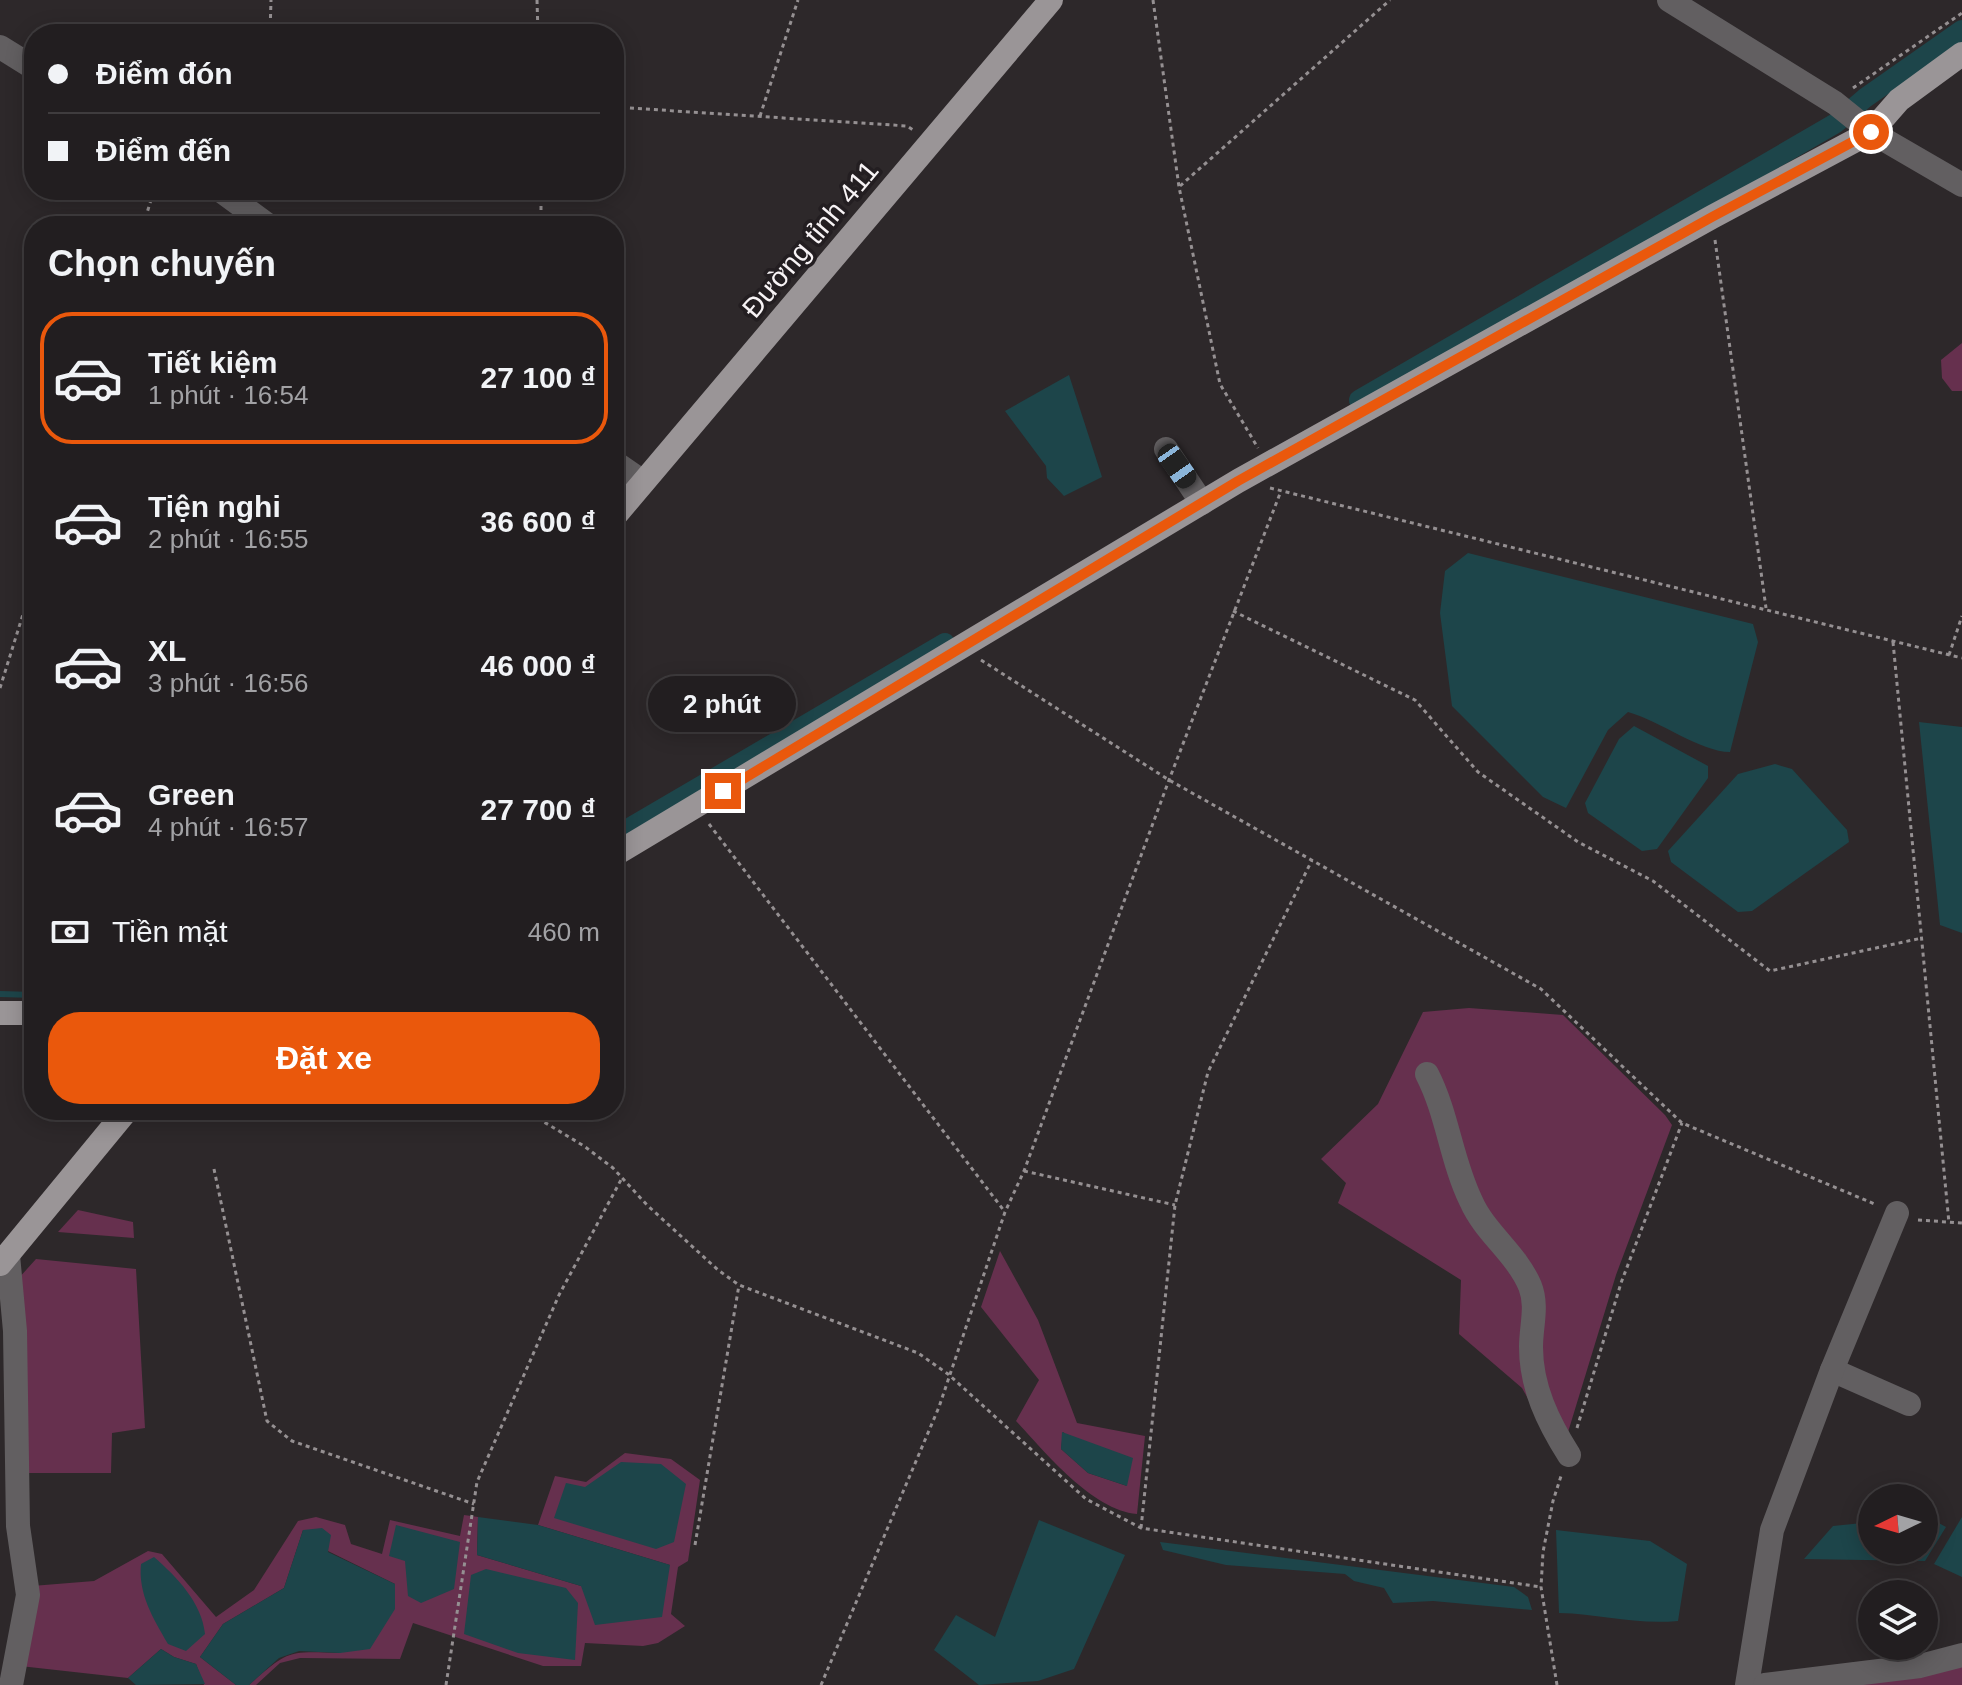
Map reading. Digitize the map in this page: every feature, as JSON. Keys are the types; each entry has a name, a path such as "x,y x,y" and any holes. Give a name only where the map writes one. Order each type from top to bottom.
{"main road":[{"name":"Đường tỉnh 411","path":"624,505 1051,0"},
{"path":"624,849 961,647 1197,495 1238,481 1870,132 1899,100 1962,54"},
{"path":"0,1013 24,1013"},
{"path":"4,1260 119,1120"}],"street":[{"path":"1669,0 1834,102 1870,132 1962,185"},
{"path":"0,47 24,62"},
{"path":"234,200 255,216"},
{"path":"1166,449 1197,495"},
{"path":"624,469 643,482"},
{"path":"1427,1074 1440,1098 1461,1180 1471,1203 1479,1217 1510,1252 1530,1287 1535,1305 1531,1347 1535,1379 1548,1421 1569,1455"},
{"path":"1747,1685 1772,1530 1832,1370 1897,1213"},
{"path":"4,1260 15,1331 18,1526 28,1595 11,1685"},
{"path":"1832,1370 1909,1404"},
{"path":"1765,1685 1920,1666 1962,1655"}],"path":[{"path":"270,24 271,0"},
{"path":"537,0 538,24"},
{"path":"760,116 798,0"},
{"path":"1153,0 1179,187 1220,384 1267,465"},
{"path":"1179,187 1390,0"},
{"path":"1834,102 1962,13"},
{"path":"624,108 907,126 931,142"},
{"path":"1712,217 1766,608"},
{"path":"1238,481 1962,658"},
{"path":"821,1685 939,1407 1005,1212 1024,1171 1169,780 1281,491"},
{"path":"0,688 24,611"},
{"path":"1233,611 1415,700 1478,772 1578,842 1653,881 1770,971 1922,938"},
{"path":"1949,655 1962,616"},
{"path":"1893,641 1949,1223"},
{"path":"961,647 1169,780 1541,989 1682,1123 1897,1213 1920,1220 1962,1223"},
{"path":"697,807 1005,1212"},
{"path":"1141,1528 1175,1205 1208,1072 1312,860"},
{"path":"541,1120 584,1146 718,1270 739,1285 918,1353 948,1374 1086,1499 1141,1528 1541,1587"},
{"path":"1557,1685 1541,1587 1543,1552 1553,1501 1621,1283 1682,1123"},
{"path":"214,1169 267,1421 292,1441 474,1504"},
{"path":"1024,1171 1175,1205"},
{"path":"446,1685 477,1482 559,1295 622,1178"},
{"path":"695,1545 739,1285"}],"shaded area":[{"path":"1962,343 1962,391 1952,391 1942,378 1941,360"},
{"path":"1469,1008 1563,1015 1672,1125 1616,1275 1565,1442 1551,1440 1522,1388 1459,1334 1461,1280 1338,1203 1346,1183 1321,1159 1378,1104 1423,1012"},
{"path":"78,1210 133,1222 134,1238 58,1232"},
{"path":"1000,1251 1038,1320 1077,1423 1145,1436 1137,1514 1120,1510 1087,1491 1016,1421 1039,1380 981,1307","holes":["1063,1432 1127,1486 1088,1473 1061,1449"]},
{"path":"36,1259 136,1269 145,1428 112,1433 111,1473 24,1473 18,1279"},
{"path":"625,1453 671,1459 700,1480 688,1561 678,1567 671,1614 685,1626 658,1643 643,1646 585,1643 581,1666 543,1666 413,1623 400,1659 300,1658 280,1663 256,1685 249,1685 272,1665 290,1655 340,1653 395,1584 328,1551 303,1530 284,1588 223,1624 200,1657 236,1685 204,1685 196,1664 161,1649 128,1678 20,1666 32,1586 94,1581 148,1551 162,1554 216,1617 254,1590 298,1521 316,1517 345,1525 351,1544 382,1554 390,1520 460,1536 464,1515 478,1517 477,1555 581,1586 670,1565 538,1525 555,1476 586,1482"},
{"path":"1962,1662 1962,1685 1823,1685"}],"water":[{"path":"1069,375 1102,477 1064,496 1047,478 1046,466 1005,411"},
{"path":"1468,553 1753,624 1758,642 1730,752 1693,742 1628,712 1608,730 1566,808 1543,797 1452,706 1440,613 1445,571"},
{"path":"1919,722 1962,727 1962,933 1940,925"},
{"path":"1634,726 1708,766 1708,778 1657,849 1642,851 1588,813 1585,803 1619,739"},
{"path":"1775,764 1792,769 1847,830 1849,842 1752,911 1738,912 1671,862 1668,851 1738,774"},
{"path":"1062,1432 1133,1458 1127,1486 1088,1473 1061,1449"},
{"path":"621,1462 661,1464 686,1484 674,1542 656,1549 554,1518 566,1483 585,1487"},
{"path":"478,1517 538,1525 670,1565 662,1617 595,1625 581,1586 477,1555"},
{"path":"1962,1517 1962,1577 1934,1564 1938,1564 1938,1557"},
{"path":"1039,1520 1125,1555 1074,1669 1038,1681 979,1685 934,1650 956,1615 995,1637"},
{"path":"1858,1523 1858,1560 1804,1559 1833,1526"},
{"path":"1938,1523 1946,1527 1938,1540"},
{"path":"396,1525 460,1542 454,1589 421,1603 408,1596 405,1561 389,1556"},
{"path":"322,1528 331,1535 328,1552 395,1584 395,1609 370,1649 340,1653 299,1651 279,1658 249,1685 236,1685 200,1657 223,1624 284,1588 303,1530"},
{"path":"1556,1530 1650,1541 1687,1564 1678,1621 1647,1622 1559,1613"},
{"path":"1160,1542 1514,1587 1528,1597 1532,1610 1433,1601 1393,1603 1384,1588 1354,1581 1345,1574 1226,1565 1163,1550"},
{"path":"154,1557 187,1591 203,1623 205,1634 186,1651 168,1644 144,1596 141,1564"},
{"path":"486,1569 566,1588 578,1603 575,1660 518,1653 464,1634 471,1575"},
{"path":"161,1649 196,1664 205,1684 136,1685 128,1678"}],"waterway":[{"path":"1359,400 1836,123 1865,98 1962,30"},
{"path":"624,831 945,643"},
{"path":"0,994 24,995"}],"route":[{"path":"723,791 1238,481 1871,132"}]}
